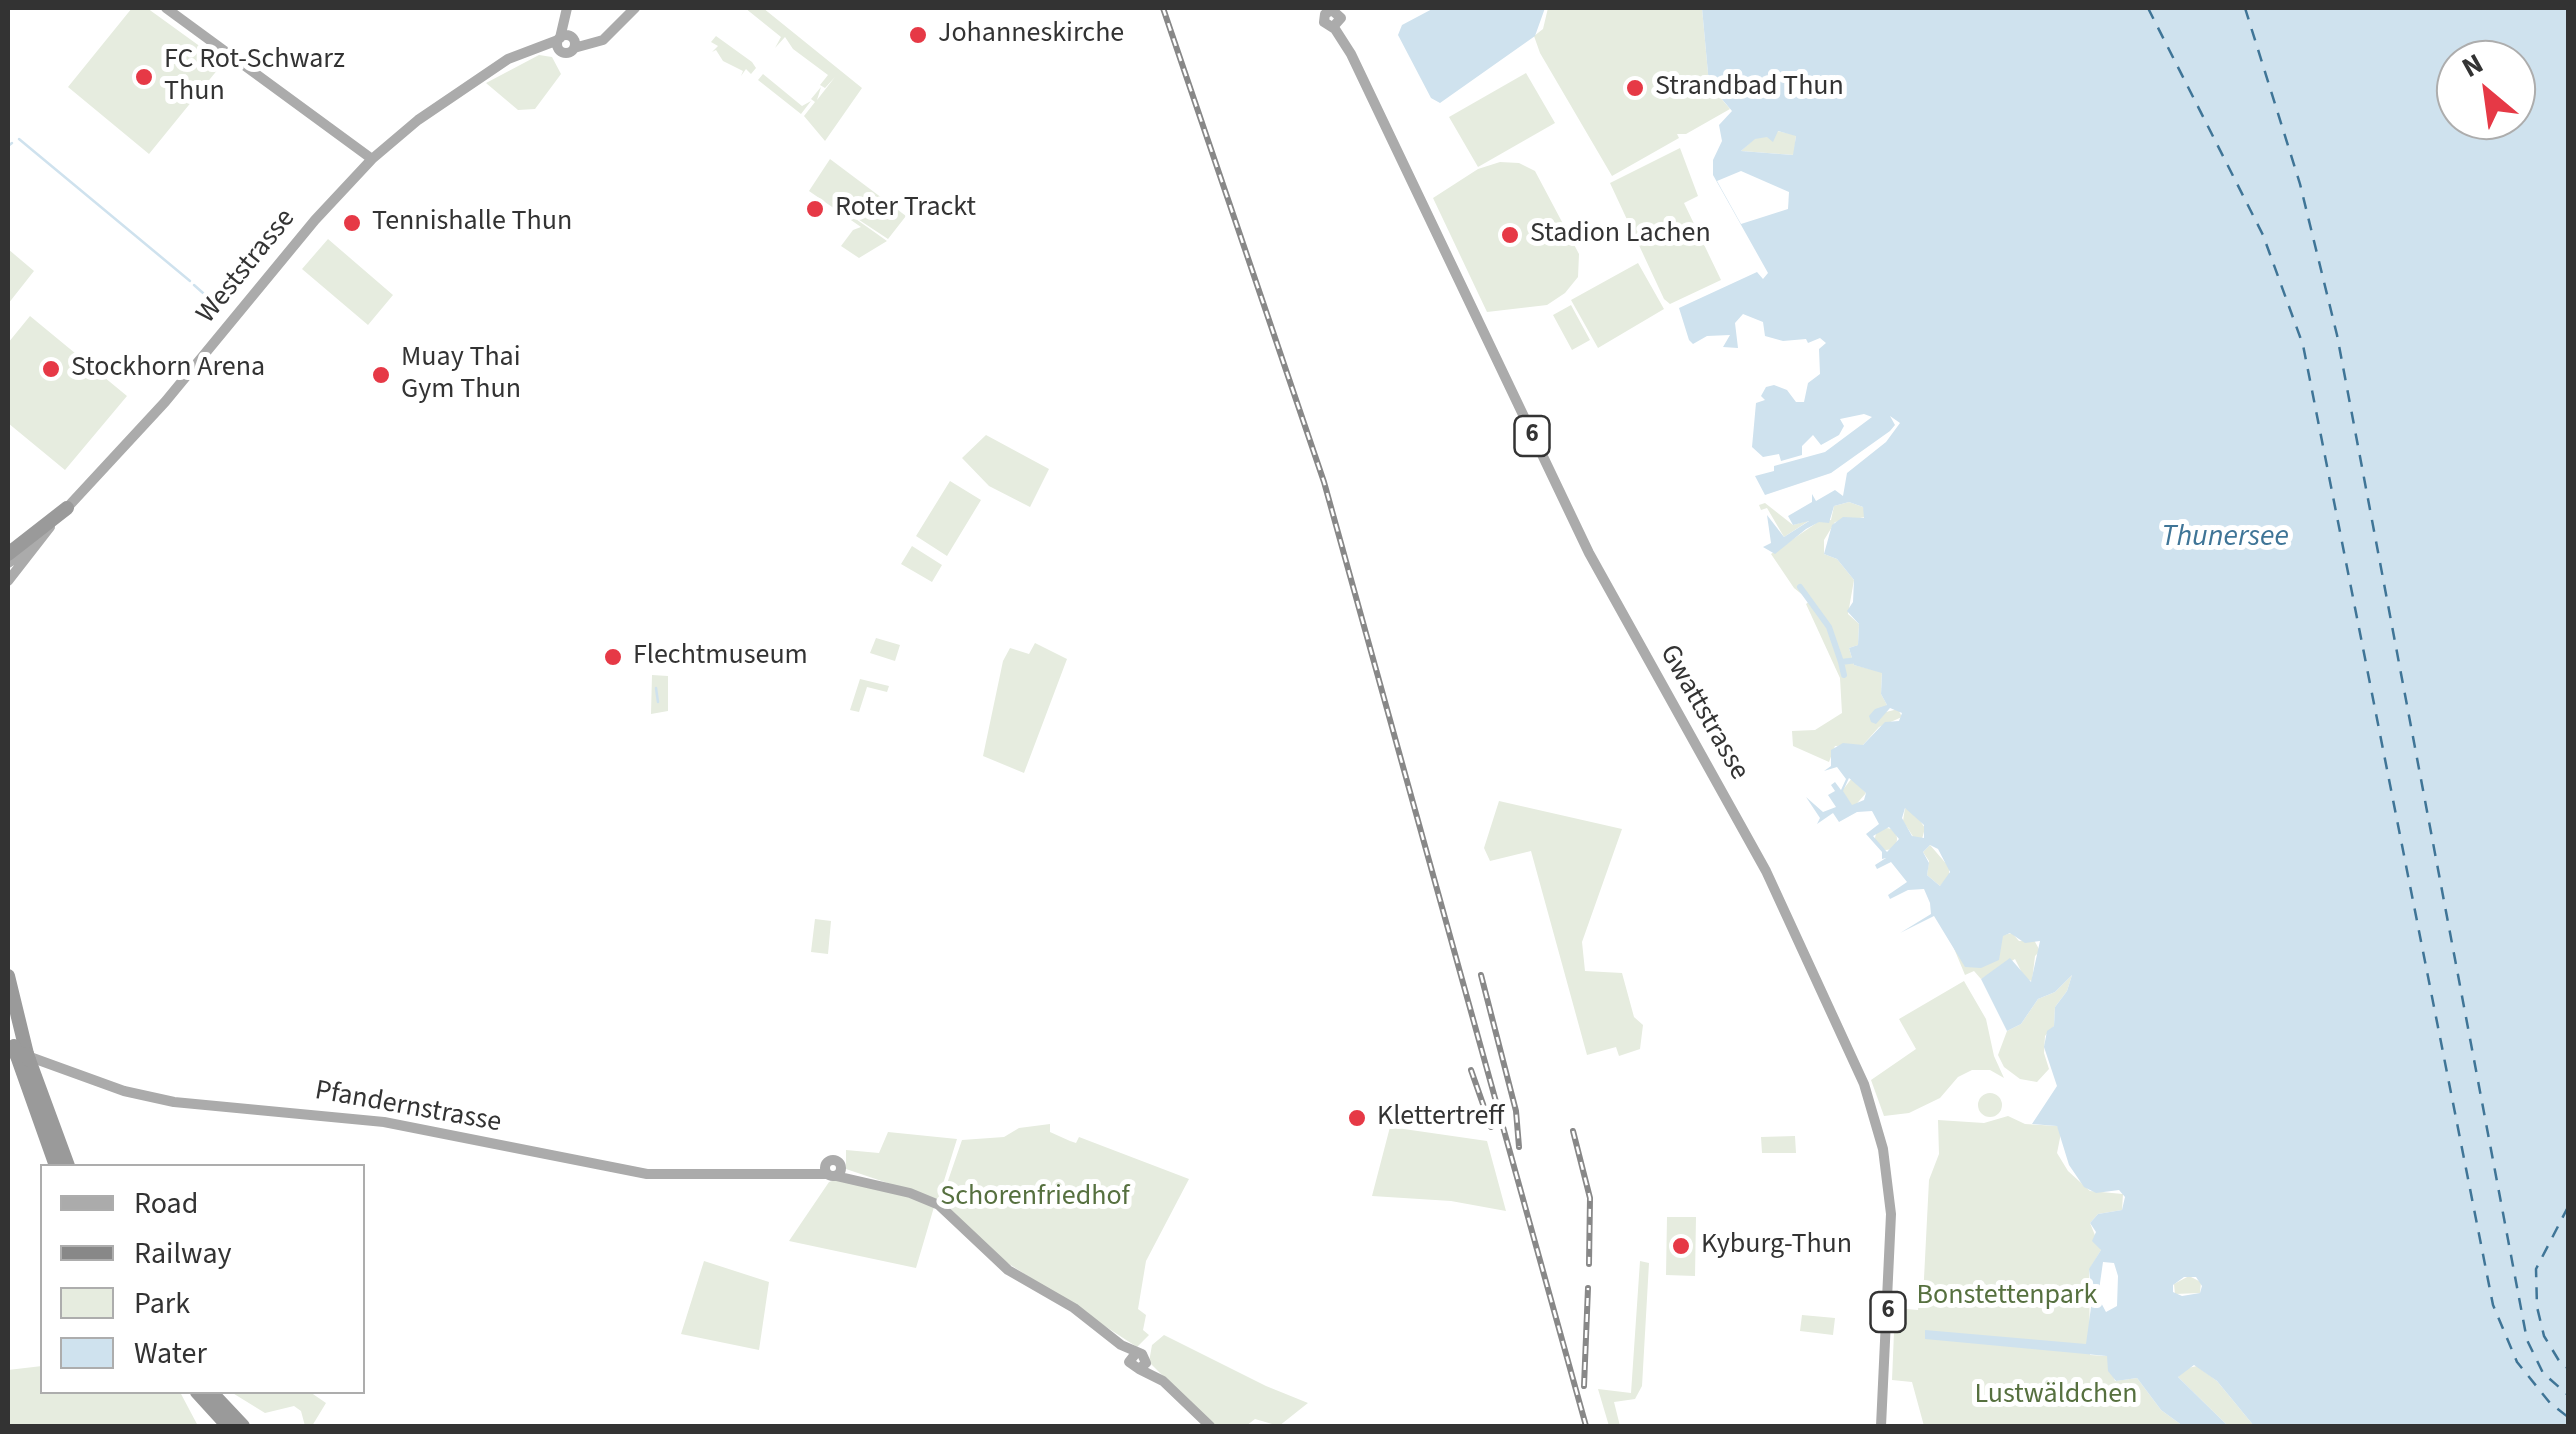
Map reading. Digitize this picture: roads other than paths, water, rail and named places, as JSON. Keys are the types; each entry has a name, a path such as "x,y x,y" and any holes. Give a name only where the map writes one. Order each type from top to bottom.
{"highway":[{"path":"8,554 66,508"},
{"path":"8,976 19,1052 67,1164"},
{"path":"8,1016 55,1164"},
{"path":"199,1394 228,1426"},
{"path":"213,1394 243,1426"}],"main road":[{"path":"166,8 372,159"},
{"path":"565,43 567,8"},
{"name":"Weststrasse","path":"8,572 165,402 314,220 372,159 427,113 529,49 600,41 634,8"},
{"name":"Gwattstrasse","path":"1332,14 1589,553 1773,884 1864,1084 1882,1144 1890,1208 1881,1426"},
{"name":"Weststrasse","path":"8,562 30,548"},
{"path":"8,581 23,560"},
{"name":"Pfandernstrasse","path":"19,1052 124,1091 169,1102 384,1122 633,1172 808,1176 832,1171 939,1205 1002,1266 1074,1308 1210,1426"}],"water":[{"path":"1434,8 1545,8 1535,36 1440,103 1431,98 1398,35 1402,25"},
{"name":"Thunersee","path":"1702,8 2568,8 2568,1426 2254,1426 2217,1381 2194,1365 2178,1377 2228,1426 2183,1426 2161,1410 2137,1378 2116,1381 2108,1371 2107,1356 1925,1339 1925,1330 2086,1344 2092,1300 2089,1269 2101,1250 2092,1241 2096,1232 2090,1223 2098,1214 2122,1210 2125,1197 2119,1190 2096,1193 2084,1187 2069,1165 2057,1126 2032,1124 2057,1086 2044,1047 2047,1031 2054,1026 2055,1007 2067,991 2072,975 2055,992 2038,999 2021,1024 2007,1031 1981,979 2010,958 2031,982 2040,941 2025,943 2010,933 2003,936 1999,960 1981,968 1965,967 1934,916 1900,933 1931,914 1930,903 1924,889 1908,890 1890,899 1888,895 1907,882 1891,862 1877,869 1875,865 1886,858 1882,859 1882,852 1866,834 1879,824 1872,811 1857,812 1839,822 1833,813 1817,824 1820,818 1806,797 1823,812 1836,807 1828,795 1835,791 1831,785 1835,782 1841,790 1846,779 1837,767 1824,771 1831,766 1831,750 1843,743 1863,745 1885,722 1899,721 1902,713 1890,708 1876,724 1871,722 1869,716 1875,709 1887,705 1881,694 1882,673 1854,665 1849,648 1858,645 1859,624 1847,611 1853,602 1854,580 1837,559 1824,554 1832,525 1843,517 1864,518 1863,507 1849,502 1834,506 1829,523 1819,522 1806,529 1775,554 1763,547 1771,543 1767,515 1784,537 1809,521 1793,525 1788,516 1812,502 1812,494 1816,501 1835,490 1843,496 1847,473 1886,442 1900,423 1890,416 1895,425 1890,431 1831,473 1765,495 1755,476 1774,471 1774,466 1825,452 1872,417 1864,414 1840,419 1844,426 1839,435 1821,445 1813,435 1802,446 1802,455 1781,461 1779,454 1763,457 1752,447 1756,403 1765,400 1761,396 1766,387 1774,385 1787,390 1796,402 1804,402 1808,383 1820,374 1819,349 1826,343 1820,338 1808,343 1806,339 1783,341 1765,336 1763,322 1743,314 1735,323 1738,348 1723,347 1730,335 1707,336 1693,344 1689,340 1679,308 1757,272 1763,279 1768,273 1713,175 1713,160 1722,141 1719,125 1732,111 1709,84","holes":["1778,131 1796,136 1793,155 1741,151 1755,139 1767,137 1773,142","1849,778 1866,793 1864,800 1852,805 1843,791","1905,808 1924,825 1924,838 1912,836 1902,818","1889,827 1899,839 1887,852 1873,836","1930,845 1938,849 1950,872 1940,886 1927,875 1929,863 1923,852","2103,1262 2114,1263 2118,1276 2117,1306 2106,1312 2098,1297","2184,1277 2196,1277 2202,1286 2200,1293 2182,1296 2173,1292 2173,1285"]}],"waterway":[{"path":"19,139 190,281"},
{"path":"8,146 12,143"},
{"path":"194,285 221,309"},
{"path":"1800,587 1829,627 1841,662 1858,660"},
{"path":"1841,662 1844,675"},
{"path":"656,688 658,702"}],"railway":[{"path":"1163,8 1324,482 1586,1426"},
{"path":"1481,975 1516,1111 1519,1147"},
{"path":"1471,1070 1491,1127"},
{"path":"1573,1131 1590,1198 1589,1264"},
{"path":"1584,1386 1588,1288"}],"place":[{"name":"Johanneskirche","path":"918,35"},
{"name":"FC Rot-Schwarz Thun","path":"144,77"},
{"name":"Strandbad Thun","path":"1635,88"},
{"name":"Roter Trackt","path":"815,209"},
{"name":"Tennishalle Thun","path":"352,223"},
{"name":"Stadion Lachen","path":"1510,235"},
{"name":"Stockhorn Arena","path":"51,369"},
{"name":"Muay Thai Gym Thun","path":"381,375"},
{"name":"Flechtmuseum","path":"613,657"},
{"name":"Klettertreff","path":"1357,1118"},
{"name":"Kyburg-Thun","path":"1681,1246"}],"park label":[{"name":"Schorenfriedhof","path":"1035,1198"},
{"name":"Bonstettenpark","path":"2007,1297"},
{"name":"Lustwäldchen","path":"2056,1396"}]}
